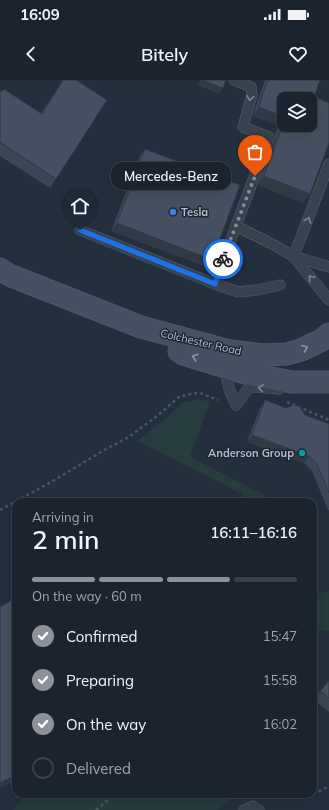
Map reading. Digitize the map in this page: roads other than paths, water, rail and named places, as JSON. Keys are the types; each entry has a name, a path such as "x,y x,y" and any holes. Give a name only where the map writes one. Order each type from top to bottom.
{"main road":[{"name":"Colchester Road","path":"0,269 9,274 141,327 230,352 278,355 301,350 322,340 329,334"},
{"name":"Colchester Road","path":"141,327 183,354 245,374 292,382 329,382"}],"lane":[{"path":"215,284 236,226 246,188 269,137 243,127 252,94 250,87 234,80"},
{"path":"293,256 329,164"},
{"path":"236,226 293,256 329,267"},
{"path":"80,230 238,292 280,285"},
{"path":"293,256 329,300"},
{"path":"222,366 236,405 248,389 253,387 281,390 292,382"},
{"path":"244,810 253,806 259,810"}],"place":[{"name":"Mercedes-Benz","path":"255,176"},
{"name":"Tesla","path":"173,212"},
{"name":"Anderson Group","path":"302,453"}]}
